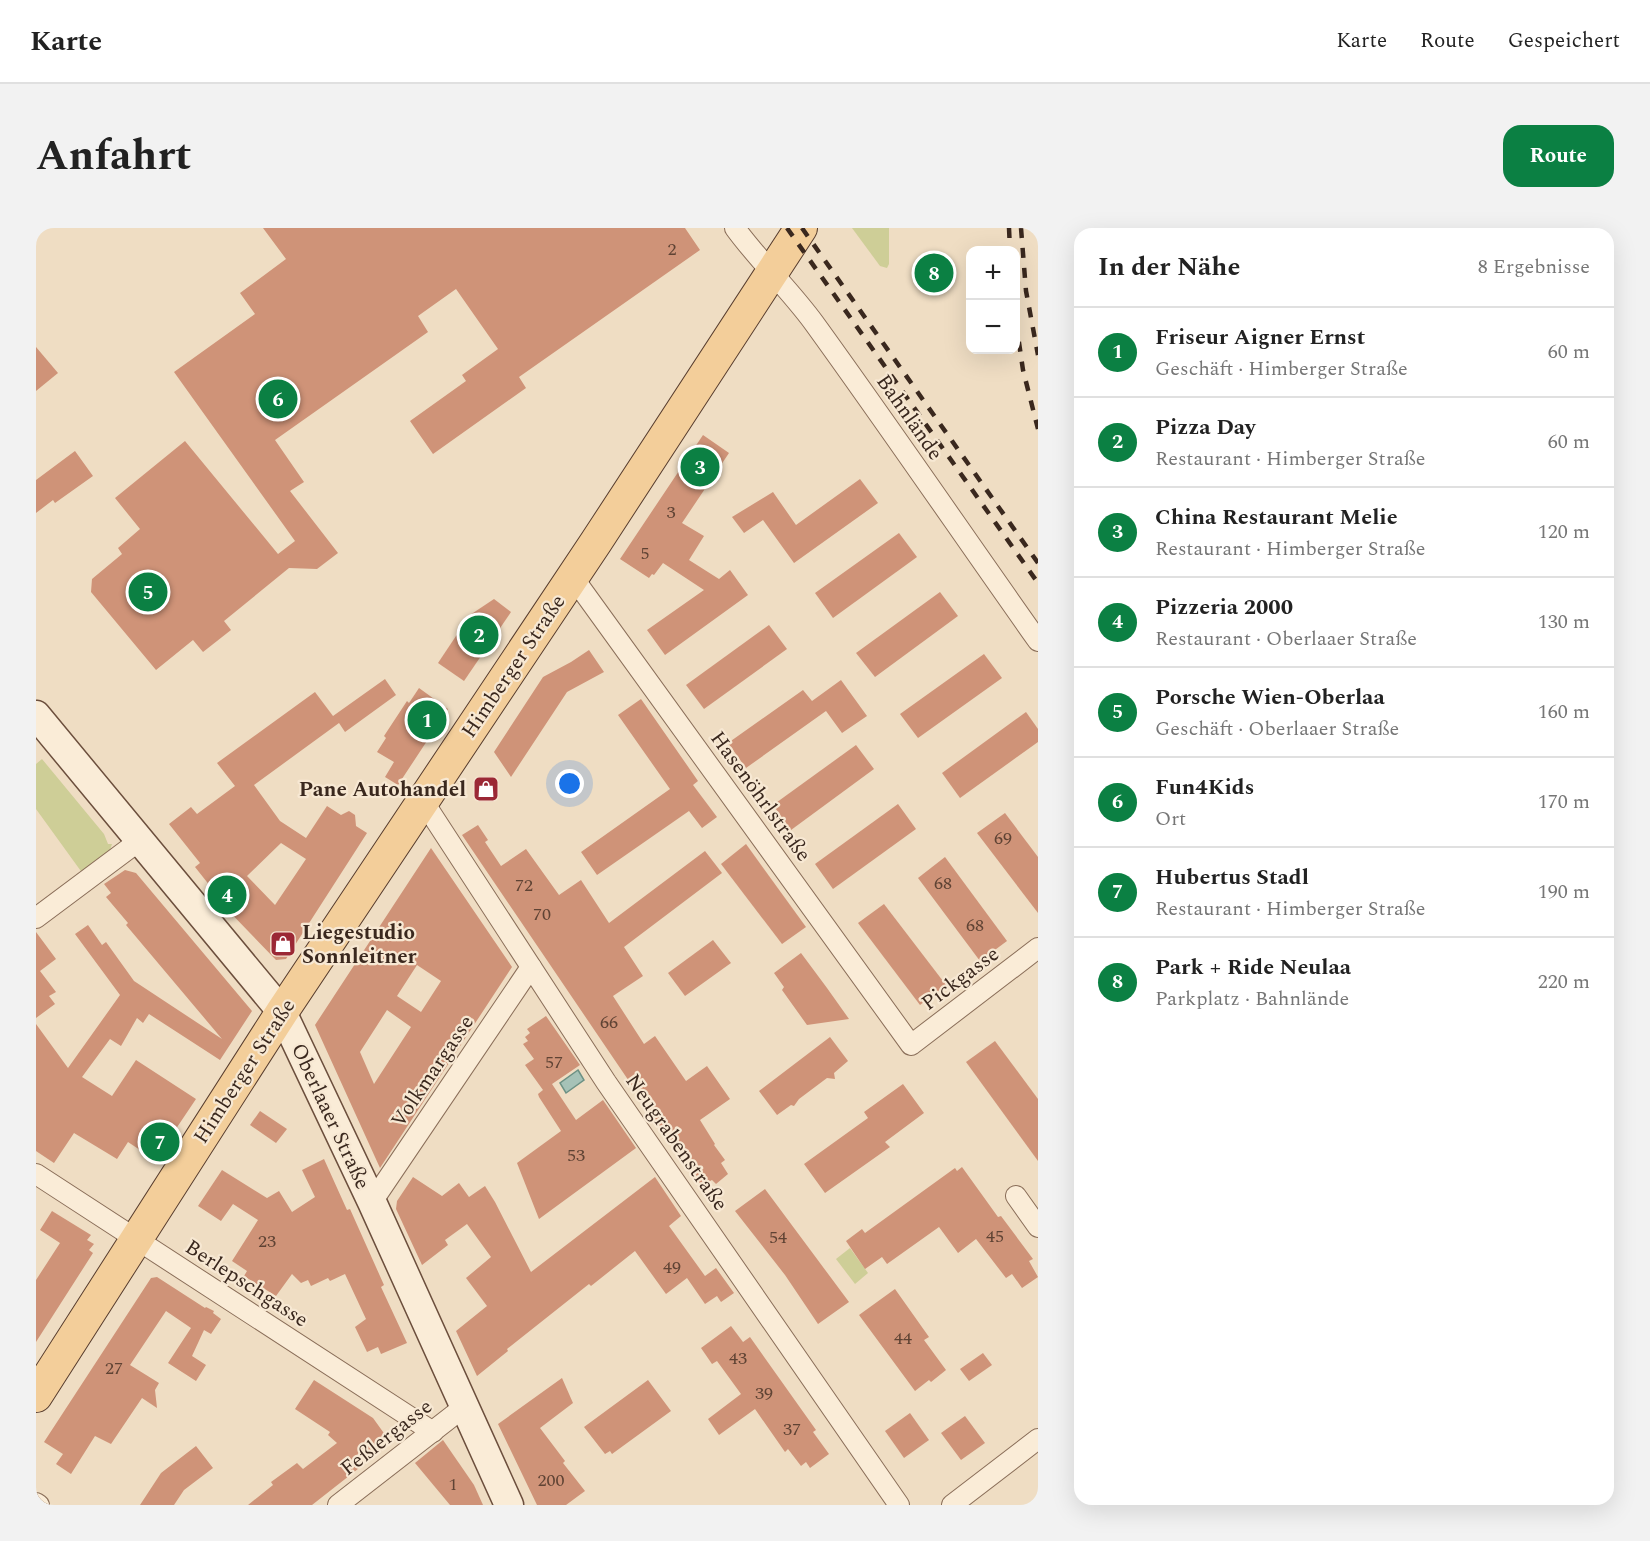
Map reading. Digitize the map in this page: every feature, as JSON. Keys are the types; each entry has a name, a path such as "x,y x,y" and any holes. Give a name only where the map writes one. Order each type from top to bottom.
{"main road":[{"name":"Himberger Straße","path":"36,1396 282,1012 798,233"},
{"name":"Oberlaaer Straße","path":"36,715 282,1012 372,1202 509,1505"}],"street":[{"name":"Bahnlände","path":"735,228 815,324 1038,641"},
{"name":"Hasenöhrlstraße","path":"572,576 911,1045"},
{"name":"Neugrabenstraße","path":"423,801 606,1082 899,1505"},
{"path":"36,918 140,841"},
{"name":"Pickgasse","path":"911,1045 1038,948"},
{"name":"Volkmargasse","path":"372,1202 531,967"},
{"name":"Berlepschgasse","path":"36,1174 433,1432"},
{"path":"1016,1196 1038,1227"},
{"name":"Feßlergasse","path":"338,1505 464,1407"},
{"path":"952,1505 1038,1439"}],"green space":[{"path":"852,228 889,228 887,268 880,266"},
{"path":"42,759 104,834 108,844 112,844 110,850 83,874 36,809 36,764"},
{"path":"850,1248 868,1273 855,1284 836,1259"}],"shaded area":[{"path":"578,1070 584,1080 566,1093 560,1083"}],"building":[{"path":"263,228 685,228 700,250 519,377 526,388 433,454 410,421 466,381 462,375 498,349 456,289 418,316 428,332 275,440 304,482 290,491 338,553 317,569 289,568 224,621 231,630 203,652 193,640 156,670 91,592 92,579 122,554 118,548 140,529 115,498 185,441 278,554 295,541 174,372 255,314 240,293 286,259"},
{"path":"36,347 58,373 36,391"},
{"path":"703,435 729,453 682,523 704,536 689,560 719,579 730,570 748,595 665,655 647,630 704,590 663,563 649,578 620,559"},
{"path":"75,451 93,476 55,503 53,500 36,513 36,480"},
{"path":"860,479 878,503 794,563 763,520 744,533 732,517 773,492 796,525"},
{"path":"899,533 917,557 833,618 815,593"},
{"path":"940,592 958,616 875,677 856,653"},
{"path":"494,599 511,612 464,681 438,663 470,615"},
{"path":"769,625 787,649 704,709 686,685"},
{"path":"589,650 604,672 567,692 511,777 494,752 543,677"},
{"path":"984,654 1002,678 918,738 900,714"},
{"path":"385,679 396,695 345,732 339,723 254,785 280,821 306,838 327,806 341,815 349,811 355,815 356,826 367,833 286,959 276,960 221,903 222,901 195,867 200,863 169,824 191,807 197,814 235,786 217,763 315,692 333,716","holes":["281,843 306,859 275,905 247,876"]},
{"path":"841,680 867,716 842,733 826,711 746,768 728,743 803,690 812,701"},
{"path":"419,688 448,709 398,785 385,777 394,762 377,752 386,738 384,736 407,701 409,703"},
{"path":"641,699 698,781 693,785 717,817 702,828 689,811 597,875 581,852 670,789 618,715"},
{"path":"1026,712 1038,729 1038,742 960,798 942,773"},
{"path":"856,745 874,769 791,830 773,805"},
{"path":"898,804 916,829 833,889 815,864"},
{"path":"1005,813 1038,857 1038,913 977,833"},
{"path":"478,825 488,840 485,842 501,866 526,849 559,895 581,880 609,923 705,851 722,873 624,947 643,976 613,996 644,1044 655,1036 686,1081 707,1066 730,1099 700,1120 725,1160 721,1163 728,1174 716,1184 712,1180 700,1186 685,1163 681,1161 462,835"},
{"path":"746,844 806,927 782,944 721,864"},
{"path":"431,848 512,967 380,1168 315,1025","holes":["417,965 441,981 421,1012 397,996","387,1010 411,1027 374,1084 360,1052"]},
{"path":"945,857 1007,941 980,961 918,878"},
{"path":"125,870 136,873 252,1011 220,1060 149,1014 143,1023 137,1018 121,1046 110,1039 82,1077 112,1096 136,1060 196,1099 155,1160 128,1142 117,1159 74,1133 54,1163 36,1151 36,1024 68,1068 120,995 75,934 88,925 102,945 106,942 134,981 222,1039 126,925 128,923 106,897 111,893 104,884"},
{"path":"884,904 946,985 920,1005 858,923"},
{"path":"36,932 56,959 40,971 56,992 49,996 55,1004 36,1018"},
{"path":"713,940 731,963 685,996 668,973"},
{"path":"801,953 849,1019 807,1025 782,990 784,987 774,973"},
{"path":"546,1016 580,1065 552,1084 576,1120 603,1100 636,1148 539,1219 517,1163 561,1131 539,1097 538,1094 543,1090 525,1065 534,1059 523,1044 528,1041 525,1037 530,1033 527,1029"},
{"path":"830,1037 848,1061 834,1073 835,1079 827,1078 799,1099 794,1106 791,1105 777,1115 759,1091"},
{"path":"995,1041 1038,1099 1038,1161 966,1062"},
{"path":"903,1084 924,1113 885,1142 890,1147 825,1193 804,1164 868,1118 864,1112"},
{"path":"260,1111 287,1129 276,1143 250,1125"},
{"path":"324,1159 347,1210 350,1209 384,1285 381,1287 407,1343 381,1354 378,1347 367,1352 355,1327 366,1319 345,1274 330,1281 328,1278 311,1286 308,1280 301,1283 292,1274 276,1296 244,1276 247,1271 232,1261 258,1220 233,1204 221,1221 198,1206 222,1170 267,1198 279,1191 292,1212 315,1197 302,1170"},
{"path":"962,1167 998,1217 1001,1216 1033,1259 1029,1261 1038,1277 1022,1288 1012,1274 1006,1278 976,1239 958,1253 939,1227 887,1264 882,1257 865,1269 846,1241 862,1229 865,1233 955,1168 957,1171"},
{"path":"413,1177 442,1196 459,1183 469,1197 485,1186 531,1272 655,1177 681,1216 669,1226 705,1276 716,1268 734,1293 721,1302 717,1296 705,1304 687,1278 666,1294 635,1251 591,1286 589,1284 507,1349 508,1351 477,1376 456,1331 487,1306 466,1278 491,1257 467,1224 445,1240 448,1245 422,1265 396,1209 397,1201"},
{"path":"765,1189 849,1302 818,1324 785,1275 735,1211"},
{"path":"52,1211 91,1235 87,1240 94,1244 89,1250 93,1253 36,1342 36,1280 60,1243 40,1230"},
{"path":"157,1277 205,1308 214,1311 213,1313 221,1319 211,1334 204,1330 192,1356 206,1365 196,1381 168,1363 191,1328 166,1311 130,1365 159,1383 155,1390 157,1408 142,1398 111,1444 95,1436 71,1474 56,1464 63,1454 44,1442 151,1278"},
{"path":"895,1289 929,1337 924,1340 946,1370 915,1391 859,1315"},
{"path":"731,1326 743,1342 750,1337 816,1430 813,1432 829,1454 810,1468 806,1462 801,1466 788,1449 785,1452 755,1409 719,1435 708,1419 741,1394 717,1361 712,1364 701,1348"},
{"path":"983,1353 992,1365 969,1381 960,1369"},
{"path":"562,1378 573,1403 540,1428 585,1491 566,1505 537,1505 498,1424"},
{"path":"314,1380 373,1418 391,1443 312,1505 248,1505 273,1485 271,1482 297,1463 303,1469 337,1443 328,1435 330,1432 295,1409"},
{"path":"648,1380 671,1411 612,1454 610,1451 605,1454 584,1427"},
{"path":"910,1413 929,1440 904,1458 885,1431"},
{"path":"965,1416 985,1443 961,1460 941,1433"},
{"path":"443,1440 474,1485 483,1505 450,1505 415,1463"},
{"path":"196,1446 213,1468 184,1490 174,1505 140,1505 161,1473"}],"railway":[{"path":"787,228 1038,583"},
{"path":"802,228 1038,563"},
{"path":"1009,228 1010,246"},
{"path":"1021,228 1026,291 1038,355"},
{"path":"1020,349 1038,429"}],"place":[{"name":"Park + Ride Neulaa","path":"934,273"},
{"name":"Fun4Kids","path":"278,399"},
{"name":"China Restaurant Melie","path":"700,467"},
{"name":"Porsche Wien-Oberlaa","path":"148,592"},
{"name":"Pizza Day","path":"479,635"},
{"name":"Friseur Aigner Ernst","path":"427,720"},
{"name":"Pane Autohandel","path":"486,789"},
{"name":"Pizzeria 2000","path":"227,895"},
{"name":"Liegestudio Sonnleitner","path":"283,944"},
{"name":"Hubertus Stadl","path":"160,1142"}]}
